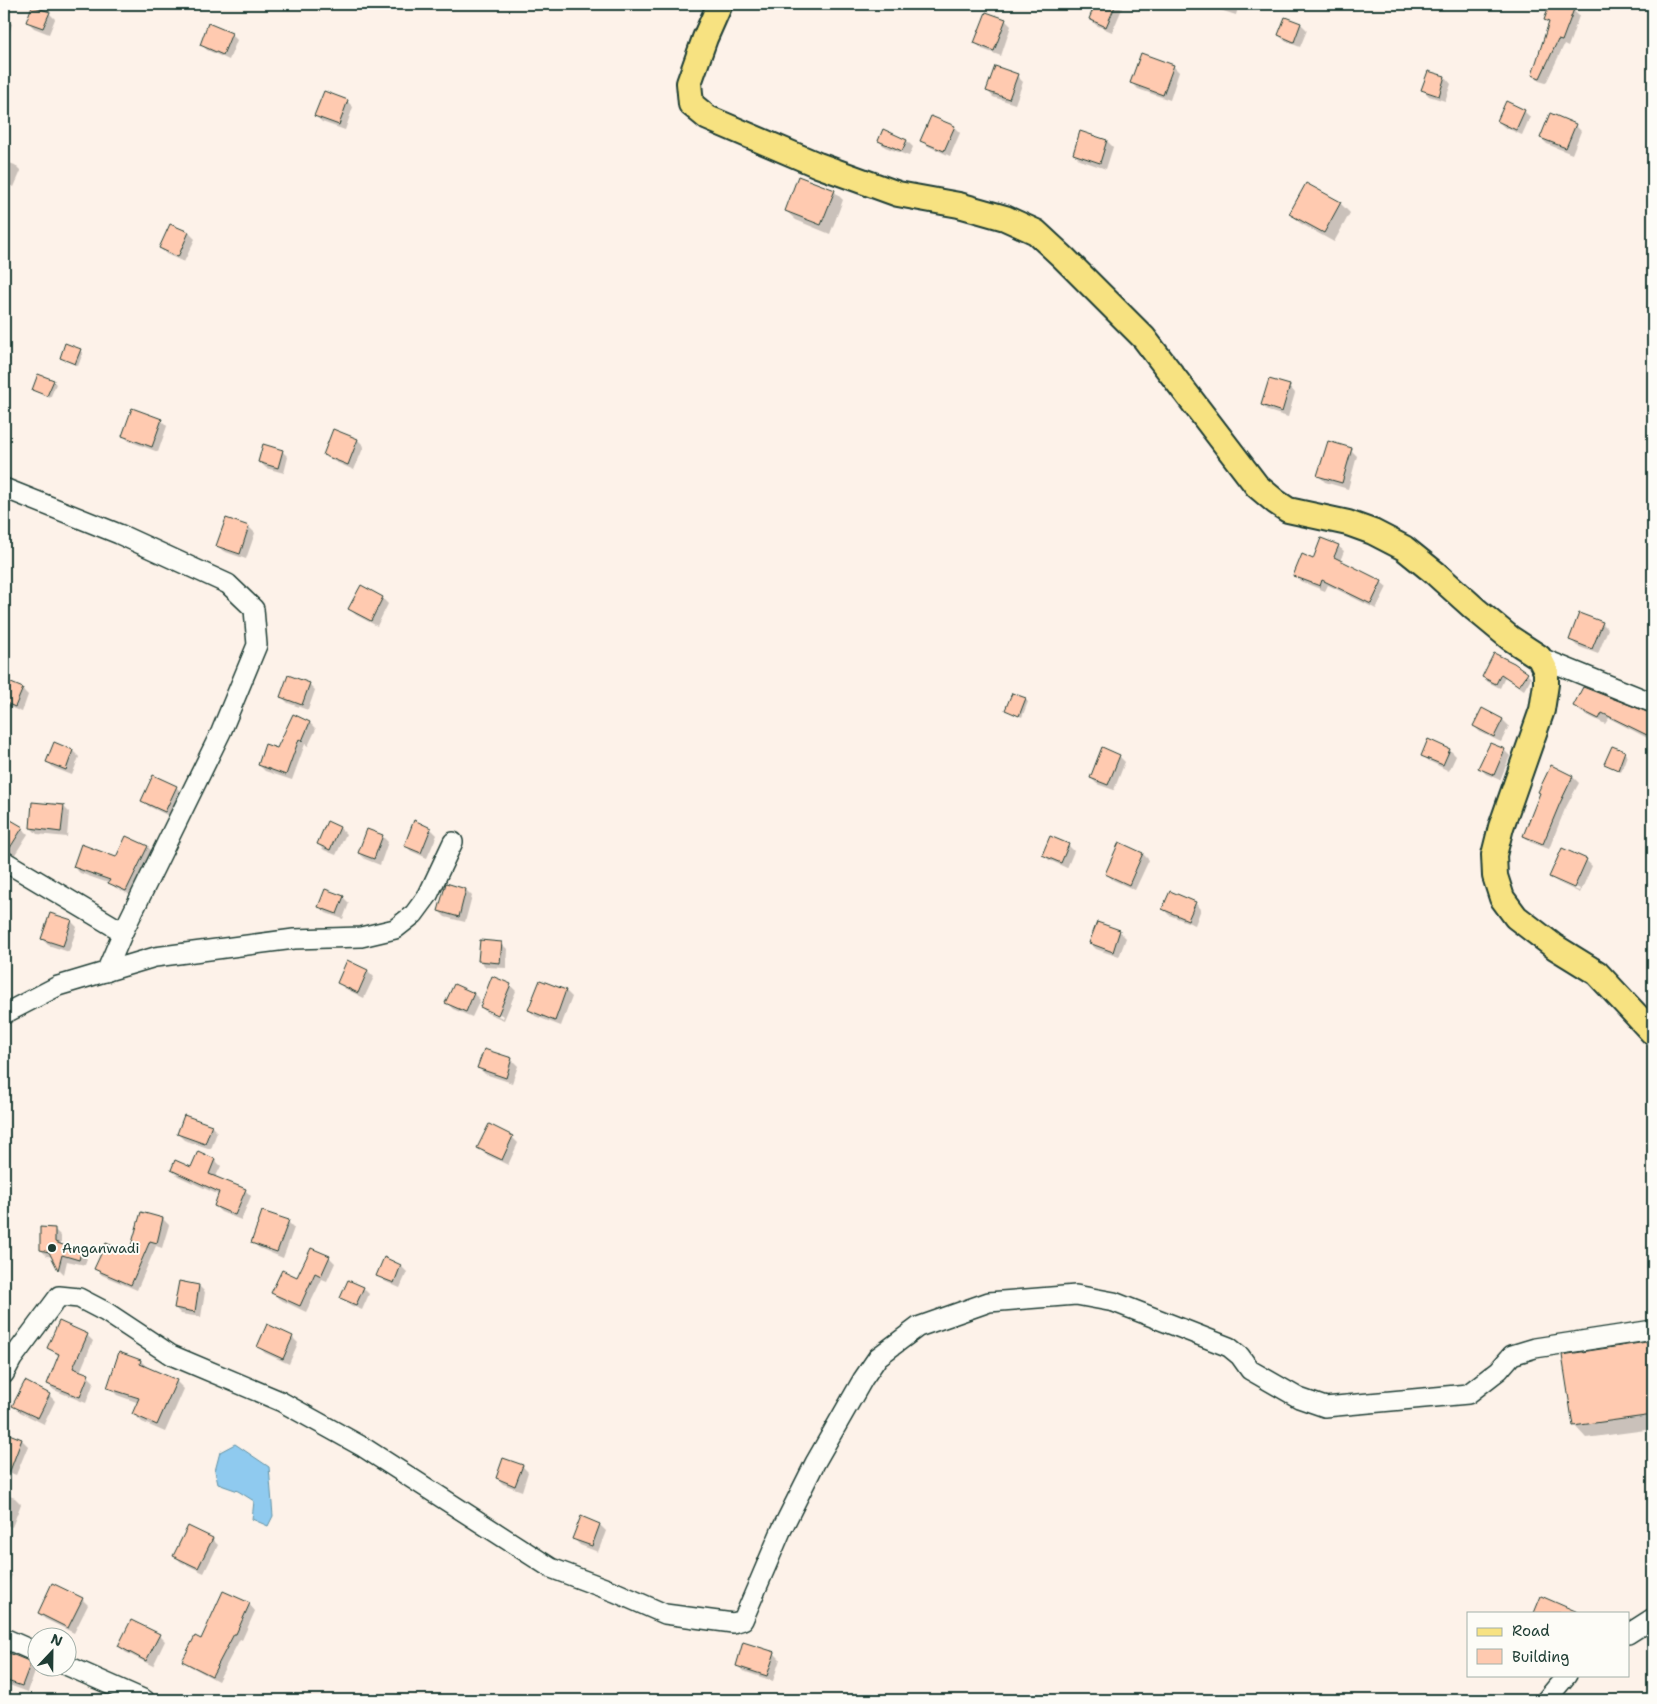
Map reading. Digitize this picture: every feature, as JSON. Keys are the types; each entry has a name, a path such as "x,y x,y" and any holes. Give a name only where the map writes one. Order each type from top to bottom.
{"main road":[{"path":"720,4 704,38 689,83 690,104 708,118 818,165 898,194 959,206 1005,218 1036,232 1144,338 1257,486 1288,510 1348,523 1373,532 1404,548 1435,572 1510,638 1539,657 1546,672 1542,710 1501,827 1494,855 1495,876 1502,898 1516,917 1554,947 1597,973 1653,1033"}],"street":[{"path":"4,488 119,534 228,584 254,609 257,645 225,724 123,932 106,972"},
{"path":"1539,657 1653,703"},
{"path":"4,1014 58,986 155,957 294,939 361,937 395,929 414,914 428,895 453,842"},
{"path":"4,861 123,932"},
{"path":"4,1374 12,1359 59,1296 79,1298 106,1312 171,1355 280,1401 363,1446 551,1568 615,1592 665,1614 733,1623 743,1620 781,1531 816,1463 878,1357 918,1327 988,1302 1076,1295 1114,1302 1229,1347 1240,1356 1250,1370 1299,1398 1325,1407 1468,1394 1499,1370 1512,1355 1535,1348 1653,1330"},
{"path":"1630,1633 1653,1618"},
{"path":"4,1638 28,1649"},
{"path":"78,1670 145,1700"},
{"path":"1546,1700 1566,1676"}],"water":[{"path":"235,1444 269,1467 273,1516 268,1526 252,1519 254,1501 238,1491 218,1484 215,1471 220,1452"}],"building":[{"path":"1095,4 1116,4 1106,27 1089,19"},
{"path":"1550,4 1560,4 1574,9 1562,41 1558,40 1540,78 1532,75 1549,22 1544,20"},
{"path":"32,6 50,12 43,28 26,22"},
{"path":"986,12 1006,19 994,51 974,43"},
{"path":"1285,17 1301,23 1294,42 1278,35"},
{"path":"208,23 232,33 223,55 200,45"},
{"path":"1141,53 1174,65 1163,95 1130,83"},
{"path":"995,66 1018,74 1009,99 986,91"},
{"path":"1428,71 1445,76 1439,96 1421,90"},
{"path":"324,91 348,100 339,125 314,116"},
{"path":"1506,101 1525,110 1516,130 1497,121"},
{"path":"1550,113 1576,124 1566,148 1540,138"},
{"path":"931,116 955,126 944,151 920,141"},
{"path":"883,129 907,140 902,151 878,141"},
{"path":"1080,131 1107,140 1100,163 1073,154"},
{"path":"798,176 835,190 821,225 785,211"},
{"path":"1306,183 1341,202 1324,233 1289,214"},
{"path":"170,224 189,232 178,257 159,248"},
{"path":"65,343 81,349 75,364 60,358"},
{"path":"38,374 54,380 47,396 32,390"},
{"path":"1269,379 1290,385 1282,412 1261,405"},
{"path":"132,408 162,419 152,447 122,436"},
{"path":"333,429 358,439 348,465 323,455"},
{"path":"1328,441 1352,448 1342,483 1317,476"},
{"path":"263,444 283,450 278,468 258,462"},
{"path":"226,518 249,526 240,554 216,546"},
{"path":"1321,538 1339,545 1334,557 1382,581 1371,604 1322,580 1320,586 1293,576 1302,554 1313,559"},
{"path":"361,585 383,597 371,621 348,609"},
{"path":"1579,613 1603,622 1592,649 1569,640"},
{"path":"1494,653 1514,663 1528,673 1519,686 1501,674 1496,684 1482,677"},
{"path":"288,675 310,683 302,705 280,697"},
{"path":"4,680 23,688 15,707 4,702"},
{"path":"1583,687 1653,714 1653,723 1647,735 1602,713 1599,719 1573,706"},
{"path":"1012,693 1026,698 1019,716 1005,710"},
{"path":"1482,708 1503,719 1494,737 1473,726"},
{"path":"293,714 310,722 302,741 299,739 286,775 258,765 265,744 277,748"},
{"path":"1428,739 1450,749 1443,765 1421,756"},
{"path":"54,742 73,750 66,770 46,762"},
{"path":"1490,743 1505,749 1494,775 1478,768"},
{"path":"1612,746 1625,751 1618,770 1604,764"},
{"path":"1102,747 1120,755 1108,785 1090,778"},
{"path":"1551,765 1573,776 1543,844 1523,836 1540,793 1538,792"},
{"path":"153,775 177,786 165,812 141,801"},
{"path":"32,802 64,805 61,832 30,828"},
{"path":"4,816 23,827 8,851 4,850"},
{"path":"414,820 431,828 421,853 404,846"},
{"path":"327,821 340,827 330,850 317,844"},
{"path":"367,829 383,835 374,859 358,853"},
{"path":"126,836 148,846 126,891 108,883 110,880 73,867 81,844 116,857"},
{"path":"1050,836 1069,844 1061,863 1042,855"},
{"path":"1119,842 1143,853 1129,885 1105,874"},
{"path":"1562,848 1587,859 1574,888 1549,877"},
{"path":"446,883 466,889 459,917 438,911"},
{"path":"325,889 344,896 337,914 318,907"},
{"path":"1170,891 1196,902 1188,920 1162,909"},
{"path":"50,913 72,920 63,946 41,939"},
{"path":"1097,922 1120,930 1113,952 1089,943"},
{"path":"480,940 502,942 500,963 478,961"},
{"path":"347,960 368,970 358,993 337,983"},
{"path":"492,976 511,984 498,1015 480,1007"},
{"path":"540,980 566,990 555,1021 528,1010"},
{"path":"454,984 474,993 466,1012 445,1003"},
{"path":"484,1049 512,1058 506,1078 477,1068"},
{"path":"184,1115 212,1125 205,1144 177,1134"},
{"path":"489,1124 513,1136 502,1160 477,1148"},
{"path":"198,1151 215,1159 209,1174 246,1189 235,1215 214,1206 219,1192 171,1170 175,1160 191,1167"},
{"path":"262,1211 289,1220 277,1252 251,1243"},
{"path":"141,1212 163,1218 157,1243 150,1241 131,1285 94,1269 106,1243 129,1253"},
{"name":"Anganwadi","path":"40,1227 55,1228 55,1242 81,1252 79,1260 62,1255 58,1270 49,1252 40,1250"},
{"path":"311,1248 330,1256 321,1276 315,1273 300,1306 271,1293 282,1270 297,1277"},
{"path":"384,1257 401,1265 394,1283 376,1276"},
{"path":"348,1280 364,1287 356,1305 340,1298"},
{"path":"179,1281 199,1285 195,1312 174,1308"},
{"path":"59,1321 88,1334 73,1368 89,1374 80,1397 47,1384 59,1354 47,1348"},
{"path":"267,1324 293,1336 283,1359 257,1347"},
{"path":"1653,1341 1653,1415 1573,1426 1562,1355"},
{"path":"119,1352 141,1360 140,1364 177,1380 157,1425 132,1414 139,1398 107,1388"},
{"path":"25,1381 50,1394 38,1418 12,1406"},
{"path":"4,1432 22,1439 5,1484 4,1484"},
{"path":"503,1458 523,1465 515,1486 496,1478"},
{"path":"581,1516 600,1524 592,1546 572,1539"},
{"path":"188,1526 213,1538 198,1568 173,1556"},
{"path":"52,1583 83,1598 69,1626 64,1626 38,1613"},
{"path":"223,1591 250,1603 236,1634 234,1634 212,1676 182,1661 195,1636 201,1639"},
{"path":"1541,1596 1578,1612 1534,1612"},
{"path":"131,1620 160,1634 146,1661 118,1646"},
{"path":"743,1642 775,1652 767,1676 736,1666"},
{"path":"4,1651 28,1661 28,1670 22,1686 4,1680"}],"place":[{"name":"Anganwadi","path":"52,1248"}]}
